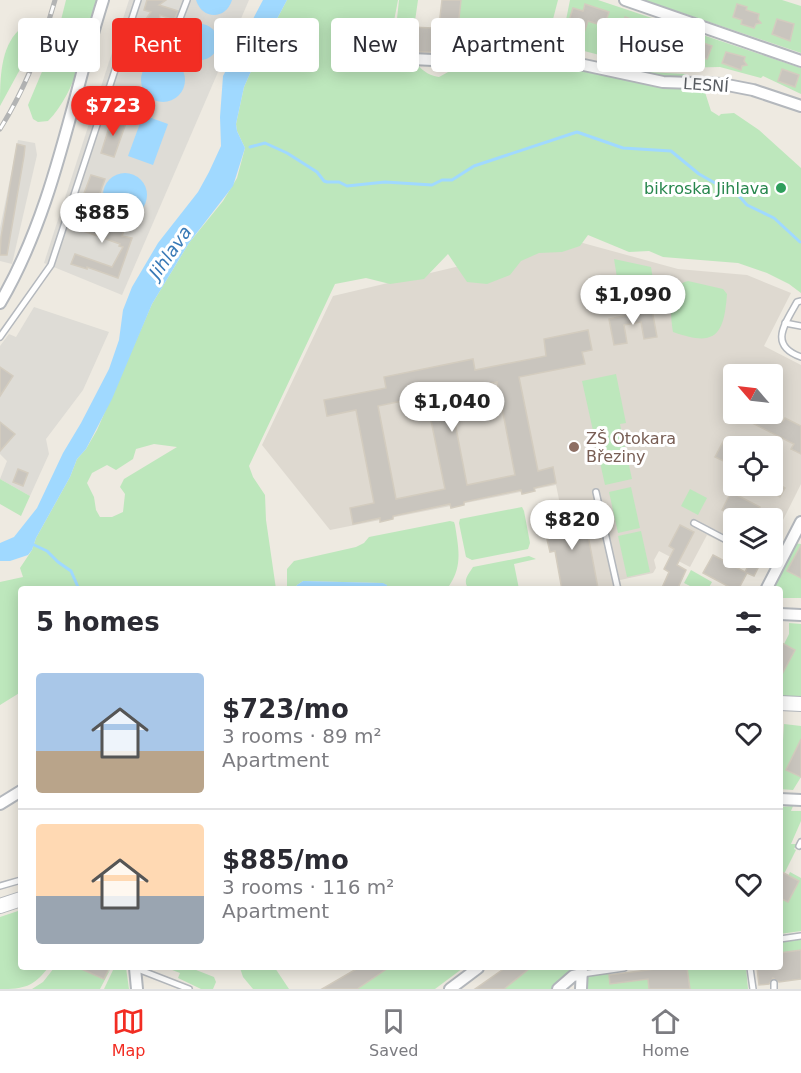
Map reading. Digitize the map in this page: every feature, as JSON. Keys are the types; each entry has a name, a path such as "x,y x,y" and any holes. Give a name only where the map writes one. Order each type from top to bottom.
{"street":[{"path":"0,303 10,286 44,207 103,0"},
{"path":"625,0 801,61"},
{"name":"LESNÍ","path":"419,59 570,62 663,82 723,84 753,90 801,106"},
{"path":"783,557 801,522"},
{"path":"768,586 777,568"},
{"path":"783,614 801,615"},
{"path":"783,703 801,704"},
{"path":"0,804 18,793"},
{"path":"783,799 801,800"},
{"path":"0,906 18,900"},
{"path":"135,970 136,989"},
{"path":"450,989 475,970"},
{"path":"558,989 582,970"},
{"path":"581,989 582,970"}],"lane":[{"path":"132,18 138,0"},
{"path":"180,18 187,0"},
{"path":"0,337 51,266 114,72"},
{"path":"801,301 797,303 785,323 782,342 786,349 801,357"},
{"path":"785,323 801,326"},
{"path":"596,492 617,586"},
{"path":"694,523 723,538"},
{"path":"0,886 18,881"},
{"path":"783,939 801,936"},
{"path":"140,970 189,989"},
{"path":"750,970 753,989"},
{"path":"170,989 172,983"}],"shaded area":[{"path":"129,0 249,0 241,18 214,18 214,72 218,72 122,295 44,263 112,53 112,72 202,72 202,18 123,18"},
{"path":"18,140 35,143 37,155 12,264 0,261 0,228"},
{"name":"ZŠ Otokara Březiny","path":"550,234 678,269 747,275 791,293 764,346 801,365 801,484 783,520 783,508 723,508 723,543 707,535 690,567 659,551 654,560 656,568 653,573 620,580 621,586 561,586 548,517 562,514 556,485 330,530 262,445 333,296 481,261"},
{"path":"34,307 109,332 83,390 46,439 49,454 30,496 0,479 7,461 0,454 0,346 9,334 16,337"}],"green space":[{"path":"66,0 97,0 92,18 62,18"},
{"path":"287,0 398,0 395,18 331,18 331,72 419,72 419,66 425,72 439,77 448,72 585,72 585,69 597,69 597,72 685,74 704,89 711,111 719,116 734,113 759,130 801,168 801,293 767,273 738,263 663,257 649,251 629,252 588,235 580,246 562,252 539,253 521,261 510,275 487,284 467,282 448,254 424,279 390,284 366,278 335,284 249,466 253,477 265,495 266,520 276,586 18,586 18,694 0,705 0,582 23,577 20,568 32,550 77,459 97,430 152,304 189,243 223,201 237,178 245,148 236,124 244,87 251,72 319,72 319,18 277,18","holes":["154,444 177,447 124,479 120,487 125,494 123,512 112,517 100,517 87,483 92,473 107,465 116,470 133,459 136,449"]},
{"path":"399,0 418,0 415,18 397,18"},
{"path":"461,0 558,0 553,18 458,18"},
{"path":"570,0 598,0 652,18 597,18 597,54 585,51 585,18 566,18"},
{"path":"644,0 782,0 801,6 801,53 705,21 705,18 697,18"},
{"path":"18,31 19,72 0,106 2,65 13,37"},
{"path":"705,36 801,68 801,94 763,76 761,78 720,67 705,67"},
{"path":"419,57 426,60 419,66"},
{"path":"42,72 76,72 67,95 48,121 38,122 33,119 28,105"},
{"path":"614,259 651,267 657,303 622,309"},
{"path":"688,281 723,289 727,294 726,308 720,328 708,338 673,332 671,310 674,294 681,283"},
{"path":"616,374 626,423 620,424 632,479 605,485 582,381"},
{"path":"0,479 30,496 21,516 0,504"},
{"path":"631,487 640,528 618,533 609,492"},
{"path":"690,489 707,498 698,515 681,506"},
{"path":"522,507 530,543 528,549 472,560 466,557 460,519"},
{"path":"454,522 458,543 456,573 449,586 387,586 382,583 303,581 296,586 287,586 287,569 294,561 356,547 369,537"},
{"path":"641,531 650,572 627,577 618,536"},
{"path":"794,543 801,544 801,551 798,550 788,571 801,578 801,598 783,598 783,586 770,586 780,568 783,568 783,563"},
{"path":"529,556 536,559 514,564 518,586 467,586 467,578 473,567"},
{"path":"691,570 712,582 710,586 690,586 684,583"},
{"path":"789,623 801,624 801,699 783,698 783,665 795,650 784,644 789,634"},
{"path":"784,724 801,726 801,777 793,790 783,789"},
{"path":"793,806 791,811 801,811 801,821 791,844 797,844 794,849 796,850 784,874 783,873 783,807"},
{"path":"790,872 801,878 801,931 783,934 783,900 788,902 798,881 788,876"},
{"path":"18,911 18,970 46,970 27,986 0,989 0,917"},
{"path":"801,939 801,950 783,953 783,941"},
{"path":"52,970 83,970 103,979 110,970 100,989 32,989 43,982"},
{"path":"113,970 126,970 129,989 104,989"},
{"path":"172,970 196,970 214,977 216,982 213,989 201,989 178,978 180,973"},
{"path":"241,970 276,970 289,989 253,989 243,977"},
{"path":"385,970 460,970 435,989 357,989"},
{"path":"528,970 572,970 552,989 504,989"},
{"path":"648,970 746,970 748,989 588,989 590,975 609,973 609,975"}],"water":[{"path":"196,0 232,0 225,11 214,15 203,11"},
{"path":"263,0 287,0 277,18 254,18"},
{"path":"202,24 213,29 214,54 202,60"},
{"path":"142,72 184,72 184,89 172,101 154,101 142,89"},
{"name":"Jihlava","path":"225,72 251,72 244,87 236,124 245,148 233,186 189,243 152,304 112,399 86,449 77,459 32,550 28,555 10,561 0,561 0,543 14,537 37,508 63,453 109,369 119,340 123,310 132,287 158,243 198,192 221,146 220,117"},
{"path":"143,115 168,124 153,165 128,156"},
{"path":"125,173 134,174 141,179 146,186 146,204 141,211 134,216 125,217 116,216 109,211 104,204 103,195 104,186 109,179 116,174"},
{"path":"303,581 383,583 387,586 296,586"}],"building":[{"path":"147,0 166,0 159,5 178,11 175,18 160,15 160,18 147,18 151,12 144,10"},
{"path":"442,0 461,0 459,18 440,18"},
{"path":"585,4 609,12 607,18 597,18 597,24 588,21 585,30 585,18 570,18 573,8 583,11"},
{"path":"737,4 759,14 758,19 761,23 756,24 754,28 741,24 742,20 733,17"},
{"path":"777,19 794,24 790,41 772,34"},
{"path":"419,27 431,28 431,52 419,52"},
{"path":"705,44 712,46 707,59 705,58"},
{"path":"726,52 745,57 744,61 747,65 742,66 741,70 722,63"},
{"path":"782,69 799,75 795,87 778,81"},
{"path":"112,118 126,123 114,157 101,153"},
{"path":"17,144 25,146 24,156 7,255 0,255 1,237"},
{"path":"91,175 105,179 97,201 83,196"},
{"path":"77,213 125,228 122,236 132,238 118,278 71,264 75,254 112,267 123,247 72,227"},
{"path":"652,310 657,337 644,339 641,322 624,325 627,343 614,345 609,319"},
{"path":"588,330 592,350 582,352 585,364 519,377 538,471 553,467 556,483 534,488 535,491 522,494 521,490 464,502 464,505 451,508 450,504 393,516 393,519 380,522 380,518 353,524 350,508 374,503 356,410 327,416 324,400 386,388 384,377 473,359 475,370 546,356 544,339","holes":["497,382 515,475 467,485 449,392","426,396 445,489 396,499 378,406"]},
{"path":"0,367 13,376 0,396"},
{"path":"785,418 801,426 801,454 791,449 794,444 783,438 783,436 778,436 754,424 783,424"},
{"path":"0,422 15,434 0,451"},
{"path":"723,442 723,461 715,457"},
{"path":"18,469 28,473 23,486 13,482"},
{"path":"729,496 739,496 760,507 760,508 723,508"},
{"path":"583,509 598,586 561,586 555,551 550,552 547,539 552,538 548,516"},
{"path":"680,525 694,532 677,565 686,570 679,586 663,586 669,572 664,569 674,549 669,546"},
{"path":"801,545 801,578 787,571"},
{"path":"713,555 723,560 723,568 737,568 745,572 747,568 758,568 754,576 747,573 740,586 727,586 703,573"},
{"path":"783,644 795,650 783,672"},
{"path":"801,739 801,777 786,770"},
{"path":"783,873 799,881 788,902 783,900"},
{"path":"801,950 801,979 779,982 773,978 769,984 759,985 757,970 783,970 783,953"},
{"path":"84,970 108,970 104,979"},
{"path":"355,970 385,970 357,989 322,989"},
{"path":"502,970 528,970 504,989 475,989"},
{"path":"648,970 687,970 690,989 649,989 648,979 610,984 609,975"}],"waterway":[{"path":"250,147 265,143 287,153 317,172 327,182 339,182 347,186 385,182 432,185 442,180 452,180 474,166 577,132 623,148 671,151 699,174 722,187 731,187 747,205 774,218 800,242"},
{"path":"30,543 47,551 71,571 78,586"}],"railway":[{"path":"0,129 32,67 55,0"}],"place":[{"name":"bikroska Jihlava","path":"781,188"},
{"name":"ZŠ Otokara Březiny","path":"574,447"}]}
